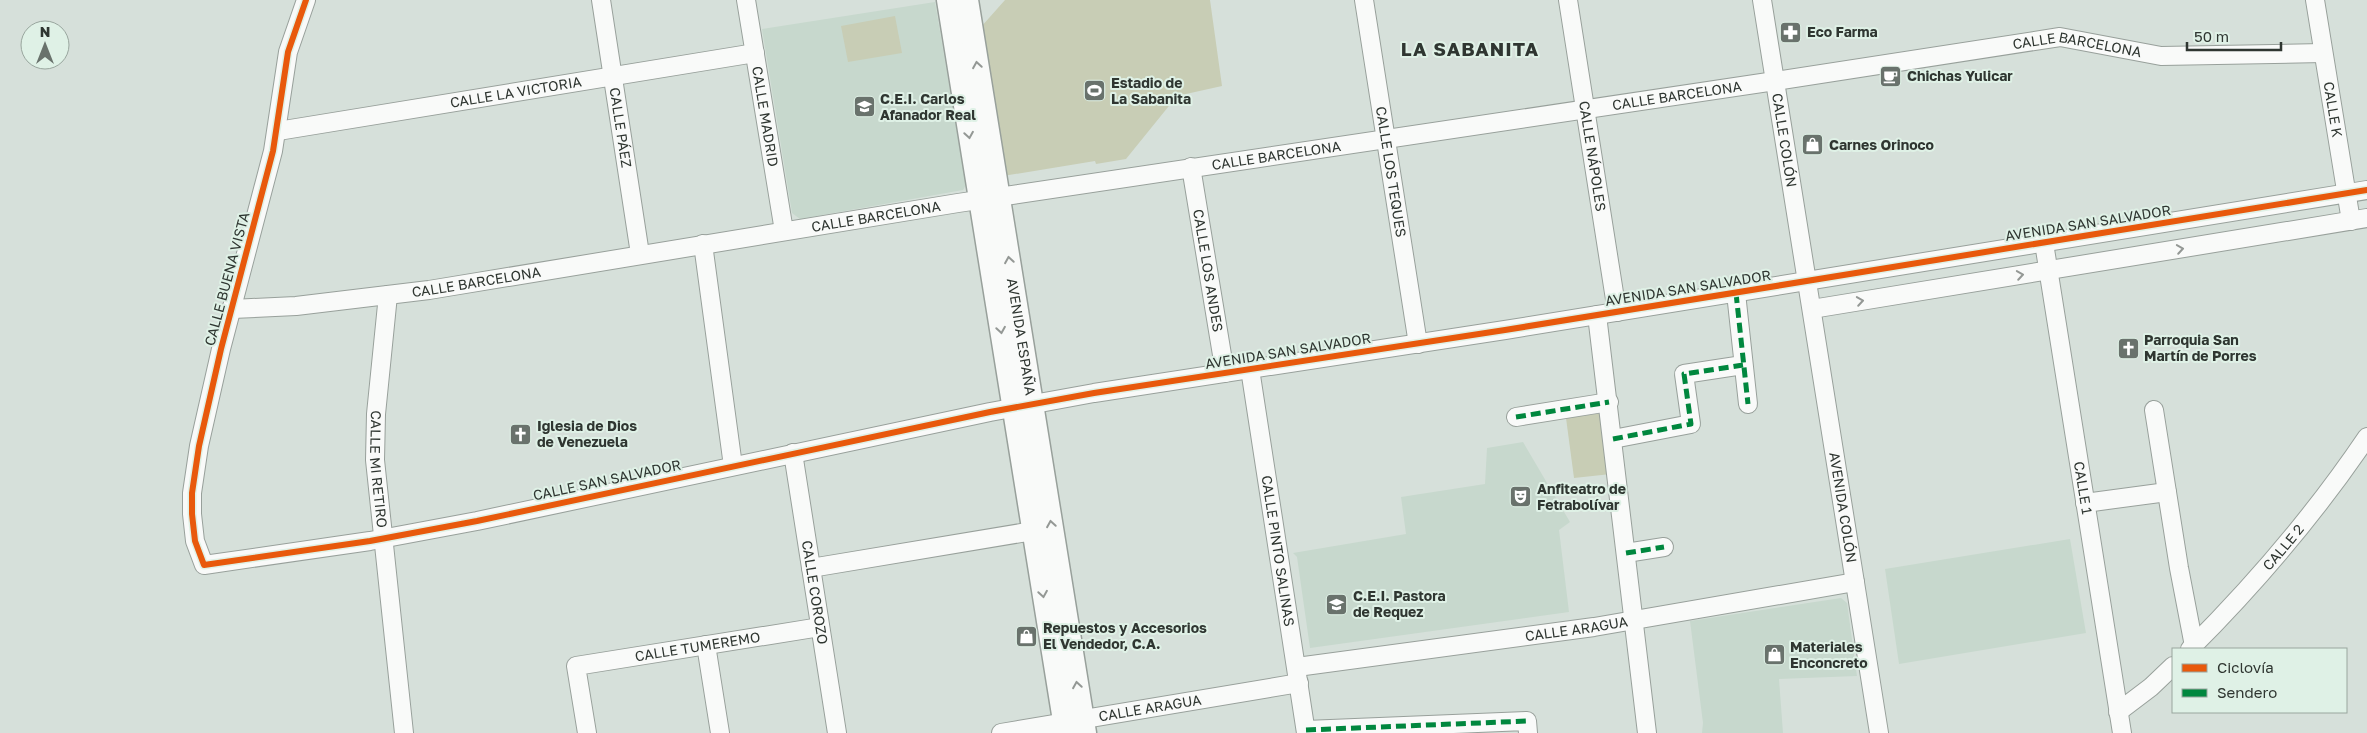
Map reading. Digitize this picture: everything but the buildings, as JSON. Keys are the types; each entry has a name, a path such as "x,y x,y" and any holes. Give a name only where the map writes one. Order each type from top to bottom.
{"main road":[{"name":"AVENIDA ESPAÑA","path":"948,0 989,198 1074,727"},
{"name":"AVENIDA ESPAÑA","path":"967,0 989,198"},
{"name":"AVENIDA ESPAÑA","path":"1023,406 1033,531 1074,727"}],"street":[{"name":"CALLE BUENA VISTA","path":"204,565 192,529 192,493 199,446 278,131 288,52 306,0"},
{"name":"CALLE PÁEZ","path":"601,0 640,254"},
{"name":"CALLE MADRID","path":"746,0 784,231"},
{"name":"CALLE LOS TEQUES","path":"1364,0 1418,344"},
{"name":"CALLE NÁPOLES","path":"1568,0 1617,312"},
{"name":"CALLE COLÓN","path":"1762,0 1807,281"},
{"name":"CALLE K","path":"2315,0 2346,193 2359,220"},
{"name":"CALLE BARCELONA","path":"232,309 296,306 388,294 989,198 1775,82 2060,37 2161,56 2323,53"},
{"name":"CALLE LA VICTORIA","path":"278,131 755,53"},
{"name":"CALLE LOS ANDES","path":"1191,167 1225,373"},
{"name":"AVENIDA SAN SALVADOR","path":"1023,406 1736,293 2367,190"},
{"path":"1812,309 2359,220"},
{"name":"CALLE 1","path":"2044,243 2122,733"},
{"path":"703,244 734,466"},
{"name":"AVENIDA COLÓN","path":"1807,281 1879,733"},
{"path":"1736,293 1748,404"},
{"name":"CALLE MI RETIRO","path":"388,294 374,437 382,539 404,733"},
{"path":"1597,315 1647,733"},
{"path":"1613,439 1691,424 1684,374 1743,365"},
{"name":"CALLE PINTO SALINAS","path":"1250,370 1306,732"},
{"path":"1516,417 1608,402"},
{"name":"CALLE SAN SALVADOR","path":"204,565 382,539 477,521 1023,406"},
{"path":"2154,410 2192,647"},
{"name":"CALLE 2","path":"2192,647 2255,582 2297,531 2367,437"},
{"name":"CALLE COROZO","path":"793,453 837,733"},
{"path":"2085,503 2167,492"},
{"path":"811,568 1033,531"},
{"path":"1626,553 1664,547"},
{"name":"CALLE ARAGUA","path":"1001,733 1074,727 1298,675 1855,582"},
{"name":"CALLE TUMEREMO","path":"587,733 576,666 820,627"},
{"path":"706,645 720,733"},
{"path":"2118,712 2151,687 2172,667"},
{"path":"1306,732 1527,721 1528,733"}],"shaded area":[{"name":"Estadio de La Sabanita","path":"1005,0 1210,0 1222,86 1177,96 1126,159 1096,164 1095,161 1003,176 981,27"},
{"name":"C.E.I. Carlos Afanador Real","path":"935,2 966,185 963,190 800,219 792,213 762,29"},
{"path":"895,16 902,53 848,62 841,26"},
{"path":"1603,413 1611,474 1574,478 1566,418"},
{"path":"1523,442 1570,522 1559,530 1569,612 1310,648 1297,557 1293,553 1406,534 1401,497 1485,484 1487,448"},
{"path":"2070,539 2086,633 1899,664 1885,569"},
{"name":"Materiales Enconcreto","path":"1841,598 1847,603 1857,676 1779,679 1783,733 1702,733 1703,723 1690,621"}],"marked path":[{"path":"1736,293 1748,404"},
{"path":"1613,439 1691,424 1684,374 1743,365"},
{"path":"1516,417 1609,402"},
{"path":"1626,553 1664,547"},
{"path":"1306,730 1527,721"}],"cycle path":[{"path":"306,0 288,52 273,151 221,349 199,446 192,493 192,514 195,541 204,565 370,541 477,521 990,412 1094,393 1505,330 2367,190"}],"place":[{"name":"Eco Farma","path":"1791,32"},
{"name":"Chichas Yulicar","path":"1891,76"},
{"name":"Estadio de La Sabanita","path":"1095,91"},
{"name":"C.E.I. Carlos Afanador Real","path":"864,107"},
{"name":"Carnes Orinoco","path":"1813,145"},
{"name":"Parroquia San Martín de Porres","path":"2128,348"},
{"name":"Iglesia de Dios de Venezuela","path":"521,434"},
{"name":"Anfiteatro de Fetrabolívar","path":"1521,497"},
{"name":"C.E.I. Pastora de Requez","path":"1337,604"},
{"name":"Repuestos y Accesorios El Vendedor, C.A.","path":"1027,636"},
{"name":"Materiales Enconcreto","path":"1774,655"}],"district":[{"name":"LA SABANITA","path":"1470,49"}]}
